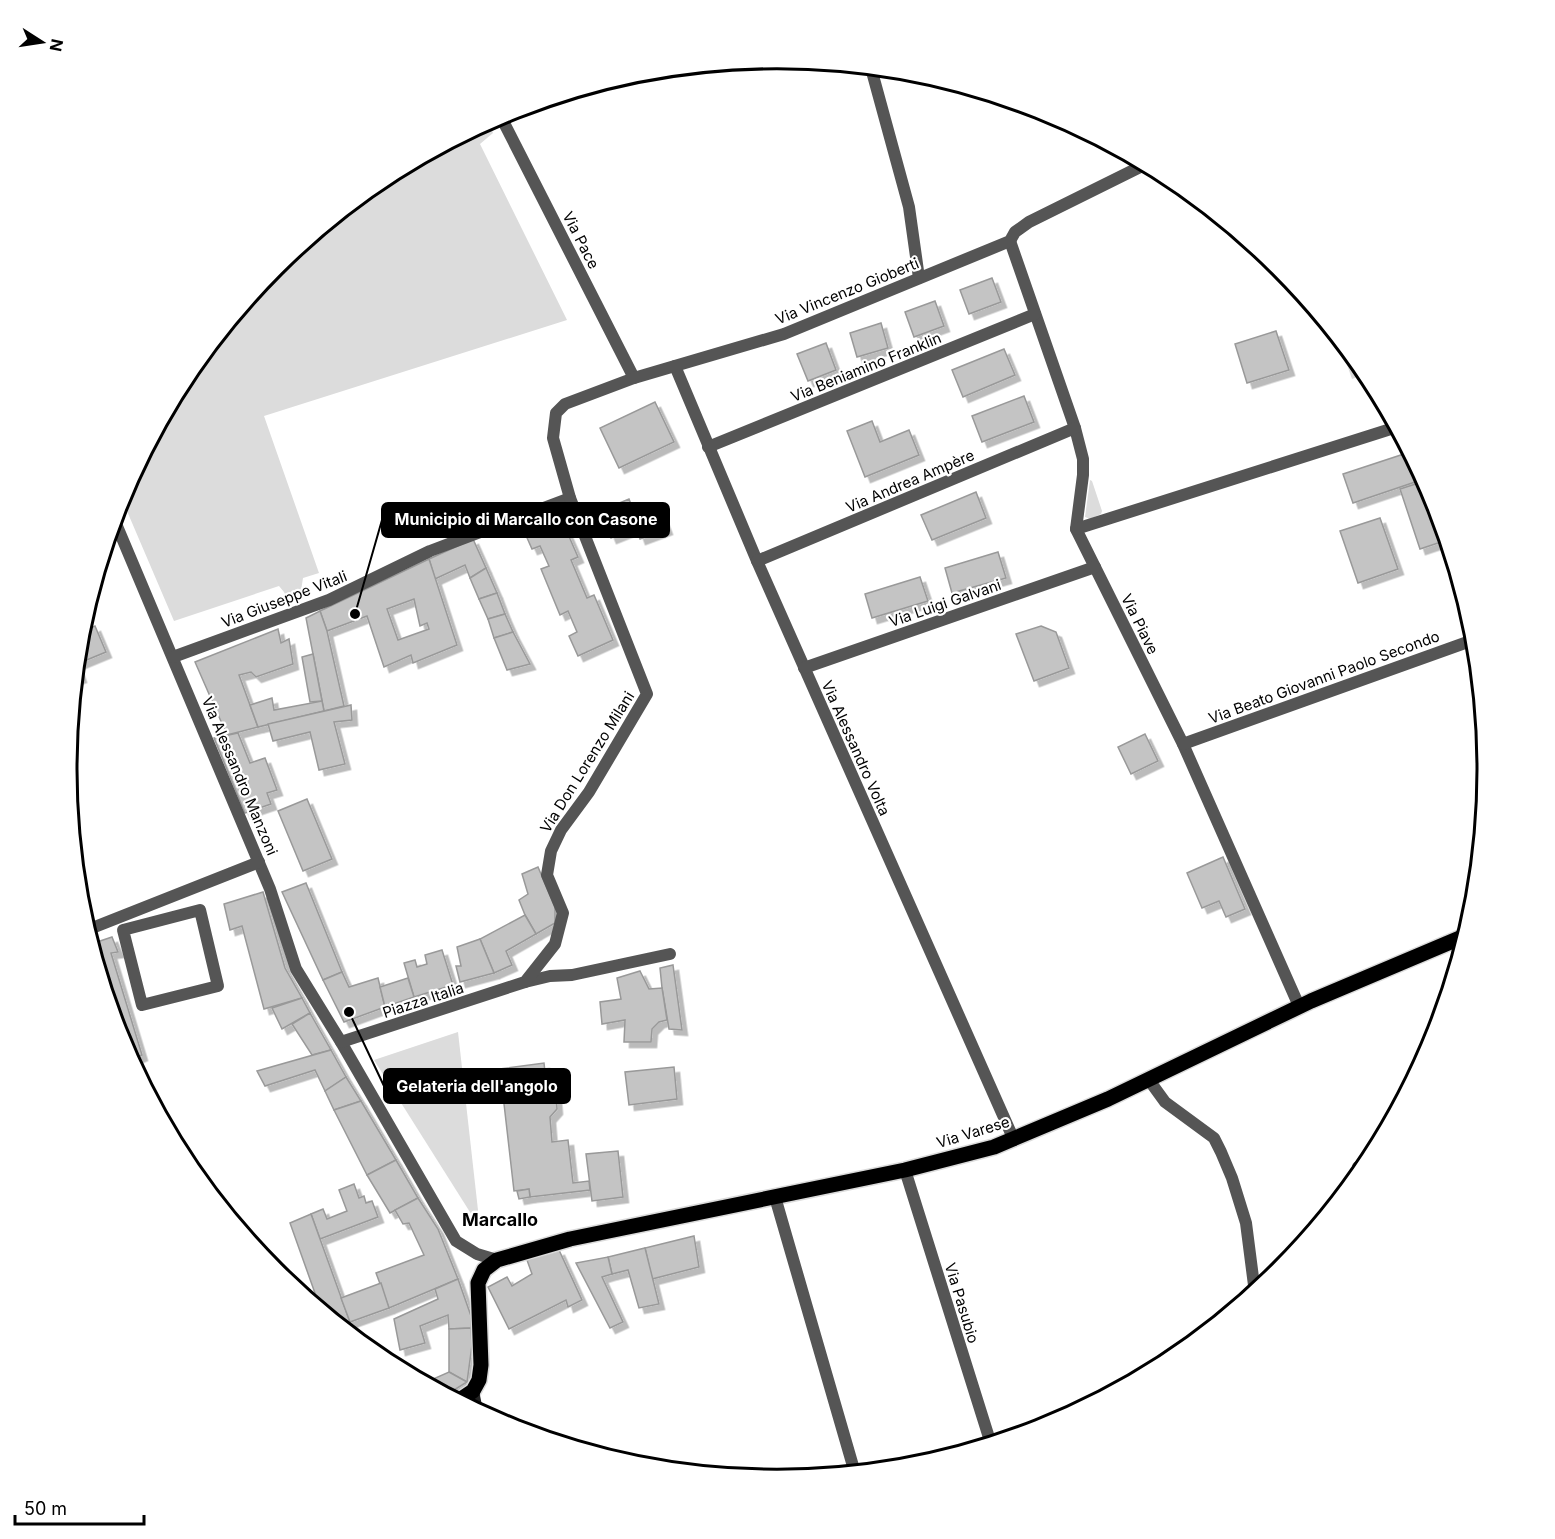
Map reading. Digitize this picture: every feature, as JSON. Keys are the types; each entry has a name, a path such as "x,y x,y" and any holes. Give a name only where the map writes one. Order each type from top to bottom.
{"main road":[{"name":"Via Varese","path":"497,1260 570,1239 905,1170 994,1147 1149,1080 1299,1006 1457,939"},
{"path":"465,1396 473,1391 479,1380 481,1365 478,1292 481,1275 497,1260"}],"street":[{"path":"873,76 909,207 919,278"},
{"name":"Via Pace","path":"504,124 634,378"},
{"name":"Via Vincenzo Gioberti","path":"553,424 556,413 565,404 634,378 784,334 1010,241 1015,232 1029,222 1137,168"},
{"path":"1010,241 1075,428 1083,459 1076,529 1390,429"},
{"name":"Via Beniamino Franklin","path":"708,447 1035,314"},
{"name":"Via Alessandro Volta","path":"675,366 757,561 1014,1140"},
{"name":"Via Don Lorenzo Milani","path":"525,982 555,944 563,913 547,875 551,851 561,830 589,792 648,694 570,498 556,452 553,424"},
{"name":"Via Andrea Ampère","path":"757,561 1075,428"},
{"name":"Via Giuseppe Vitali","path":"174,657 329,600 430,551 570,498"},
{"name":"Via Piave","path":"1076,529 1183,744 1299,1006"},
{"name":"Via Alessandro Manzoni","path":"119,531 270,889 296,969 341,1042"},
{"name":"Via Luigi Galvani","path":"804,668 1095,567"},
{"name":"Via Beato Giovanni Paolo Secondo","path":"1183,744 1466,642"},
{"path":"95,927 259,862"},
{"path":"200,910 218,986 142,1005 123,930 200,910"},
{"name":"Piazza Italia","path":"341,1042 525,982 550,976 572,975 670,954"},
{"path":"341,1042 456,1240 477,1254 497,1260"},
{"path":"1149,1080 1165,1102 1214,1138 1232,1178 1246,1223 1254,1283"},
{"name":"Via Pasubio","path":"905,1170 989,1437"},
{"path":"775,1197 853,1466"},
{"path":"473,1391 475,1401"}],"shaded area":[{"path":"492,130 493,133 480,144 567,320 264,416 319,573 303,578 300,597 293,602 287,598 279,586 174,621 127,510 149,460 195,380 251,308 282,274 316,243 388,187 427,163"},
{"path":"1345,360 1358,377 1352,379"},
{"path":"1090,480 1102,511 1101,514 1090,519 1085,517"},
{"path":"458,1032 480,1228 374,1060"}],"building":[{"path":"992,278 1001,302 969,314 960,290"},
{"path":"935,301 944,326 914,337 905,312"},
{"path":"881,323 888,348 857,357 850,333"},
{"path":"1276,331 1289,370 1247,383 1235,344"},
{"path":"826,343 836,370 808,381 797,354"},
{"path":"1004,349 1015,375 963,397 952,370"},
{"path":"1024,396 1034,422 982,442 972,416"},
{"path":"655,402 674,442 619,468 600,428"},
{"path":"872,421 880,442 909,430 919,455 865,477 847,431"},
{"path":"1403,454 1416,482 1353,503 1343,474"},
{"path":"1417,484 1440,542 1420,549 1400,489"},
{"path":"976,492 986,518 932,540 921,515"},
{"path":"629,499 634,512 657,503 667,529 640,539 636,528 611,538 600,511"},
{"path":"560,516 578,557 571,560 587,598 594,595 613,640 578,656 569,636 577,632 568,611 560,615 541,569 549,566 540,546 532,549 524,531"},
{"path":"1380,518 1398,569 1358,583 1340,531"},
{"path":"473,539 486,568 470,578 465,565 435,579 429,559"},
{"path":"998,552 1006,578 952,593 945,568"},
{"path":"429,559 457,645 413,663 411,655 384,667 367,616 327,631 320,611","holes":["414,599 420,626 427,623 429,629 398,640 387,609"]},
{"path":"486,568 497,593 479,599 470,578"},
{"path":"920,577 928,601 872,618 865,594"},
{"path":"497,593 505,614 488,619 479,599"},
{"path":"320,611 327,631 344,706 324,711 306,618"},
{"path":"505,614 513,632 494,638 488,619"},
{"path":"95,626 106,652 86,660 90,633 91,628"},
{"path":"1041,626 1056,632 1069,668 1034,681 1016,634"},
{"path":"278,629 281,643 289,639 293,664 256,677 251,672 239,675 258,727 227,735 195,662"},
{"path":"513,632 530,664 507,670 494,638"},
{"path":"313,654 322,701 310,702 302,657"},
{"path":"272,698 274,710 322,701 324,711 258,727 250,705"},
{"path":"351,705 352,720 334,722 345,764 319,770 310,732 273,741 268,724"},
{"path":"238,733 250,763 265,758 277,790 267,793 271,804 245,813 214,738"},
{"path":"1145,734 1158,761 1131,774 1118,747"},
{"path":"307,799 332,859 303,871 278,811"},
{"path":"1223,857 1245,909 1226,917 1219,901 1202,908 1187,873"},
{"path":"538,867 555,907 555,923 536,934 519,900 528,894 522,874"},
{"path":"306,883 342,972 323,980 282,892"},
{"path":"263,892 285,968 302,998 264,1009 242,926 230,930 224,904"},
{"path":"525,915 536,934 506,951 512,965 494,973 480,939"},
{"path":"112,937 118,952 111,953 142,1055 139,1056 114,995 99,941"},
{"path":"480,939 494,973 460,982 456,966 461,966 457,947"},
{"path":"442,950 453,985 414,997 404,963 415,960 417,967 427,964 425,955"},
{"path":"673,965 682,1030 669,1029 662,988 660,968"},
{"path":"640,971 649,989 662,988 667,1020 659,1022 652,1029 651,1042 624,1042 625,1020 602,1024 600,1002 621,999 617,978"},
{"path":"342,972 349,987 378,978 385,1007 344,1022 323,980"},
{"path":"408,978 414,997 385,1007 380,987"},
{"path":"302,998 310,1013 282,1029 272,1008"},
{"path":"310,1013 331,1050 312,1055 292,1024"},
{"path":"331,1050 346,1077 325,1091 315,1070 265,1086 257,1071"},
{"path":"544,1063 548,1098 556,1097 557,1109 550,1117 552,1142 568,1140 573,1183 589,1181 590,1190 530,1197 529,1189 514,1191 500,1069"},
{"path":"674,1067 677,1099 629,1105 625,1072"},
{"path":"346,1077 361,1101 334,1110 325,1091"},
{"path":"361,1101 396,1160 367,1175 334,1110"},
{"path":"618,1151 623,1197 592,1201 586,1154"},
{"path":"396,1160 418,1198 390,1213 367,1175"},
{"path":"354,1184 359,1198 364,1196 366,1203 372,1201 378,1217 320,1239 311,1214 323,1209 327,1219 347,1211 339,1190"},
{"path":"529,1189 530,1197 519,1199 517,1191"},
{"path":"418,1198 438,1229 458,1279 389,1308 376,1273 424,1255 409,1223 403,1224 395,1210"},
{"path":"311,1214 350,1322 316,1296 290,1223"},
{"path":"694,1236 699,1267 652,1279 645,1248"},
{"path":"645,1248 659,1304 639,1308 628,1270 612,1274 608,1257"},
{"path":"559,1250 582,1300 568,1307 566,1300 509,1329 488,1287 507,1277 512,1286 532,1274 527,1260"},
{"path":"608,1257 612,1274 602,1277 623,1322 610,1328 576,1263"},
{"path":"458,1279 471,1316 471,1328 449,1329 448,1315 420,1326 425,1343 400,1350 394,1319 438,1299 435,1289"},
{"path":"381,1283 389,1308 350,1322 341,1298"},
{"path":"471,1328 472,1345 467,1382 449,1372 449,1329"},
{"path":"449,1372 467,1382 454,1390 433,1379"}],"place":[{"name":"Municipio di Marcallo con Casone","path":"355,614"},
{"name":"Gelateria dell'angolo","path":"349,1012"}],"district":[{"name":"Marcallo","path":"500,1219"}]}
